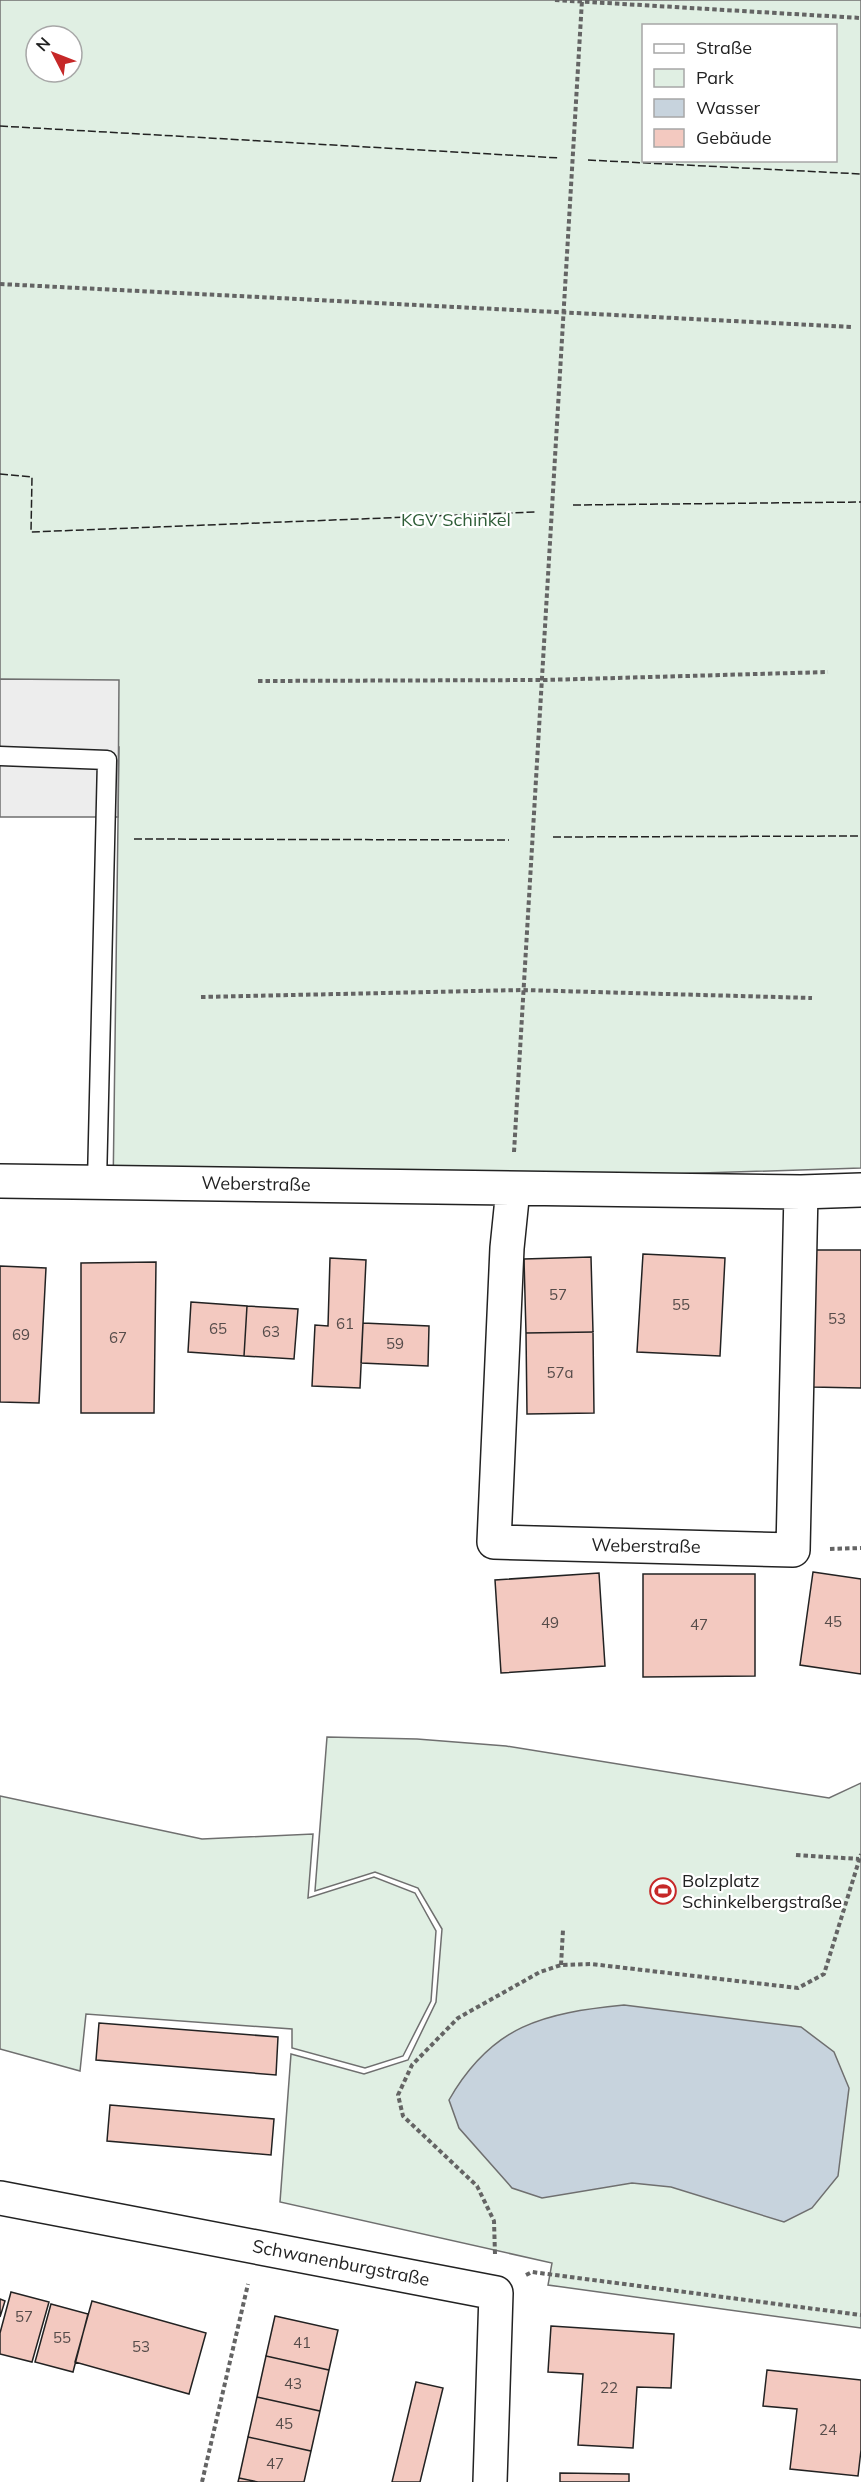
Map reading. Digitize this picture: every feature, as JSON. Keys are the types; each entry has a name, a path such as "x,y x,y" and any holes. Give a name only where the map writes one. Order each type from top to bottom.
{"street":[{"name":"Weberstraße","path":"0,1181 513,1189 801,1192 861,1190"},
{"name":"Weberstraße","path":"513,1189 507,1248 494,1542 793,1550 801,1192"},
{"name":"Schwanenburgstraße","path":"0,2198 496,2293"},
{"path":"490,2482 496,2293"}],"lane":[{"path":"0,756 106,760 97,1182"}],"path":[{"path":"555,0 861,18"},
{"path":"513,1189 522,990 544,680 582,1"},
{"path":"0,284 852,327"},
{"path":"258,681 544,680 828,672"},
{"path":"201,997 522,990 812,998"},
{"path":"796,1855 860,1857 824,1974 798,1988 591,1964 561,1965 540,1971 458,2018 412,2066 398,2095 403,2116 477,2186 494,2222 496,2293 532,2272 861,2315"},
{"path":"561,1965 563,1930"},
{"path":"202,2482 256,2247"}],"green space":[{"name":"KGV Schinkel","path":"0,0 861,0 861,1168 113,1192 119,747 0,741"},
{"path":"327,1737 417,1739 506,1746 829,1798 861,1783 861,2328 548,2285 552,2263 280,2202 291,2054 364,2074 408,2060 436,2002 442,1929 418,1888 375,1872 315,1891"},
{"path":"0,1796 202,1839 313,1834 308,1898 374,1877 415,1893 436,1931 431,2001 403,2056 365,2068 292,2048 292,2029 86,2014 80,2071 0,2049"}],"shaded area":[{"path":"0,679 119,680 118,817 0,817"}],"water":[{"path":"624,2005 801,2027 834,2052 849,2088 838,2176 812,2208 784,2222 671,2187 632,2183 542,2198 512,2188 459,2128 449,2100 483,2055 502,2039 522,2027 569,2013"}],"building":[{"path":"814,1250 861,1250 861,1388 812,1387"},
{"path":"643,1254 725,1258 720,1356 637,1352"},
{"path":"591,1257 593,1332 526,1333 524,1259"},
{"path":"330,1258 366,1260 360,1388 312,1386 315,1325 328,1326"},
{"path":"156,1262 154,1413 81,1413 81,1263"},
{"path":"0,1266 46,1268 39,1403 0,1402"},
{"path":"191,1302 247,1306 244,1356 188,1352"},
{"path":"247,1306 298,1309 294,1359 244,1356"},
{"path":"363,1323 429,1326 428,1366 361,1363"},
{"path":"593,1332 594,1413 527,1414 526,1333"},
{"path":"813,1572 861,1579 861,1674 800,1665"},
{"path":"599,1573 605,1666 501,1673 495,1580"},
{"path":"643,1574 755,1574 755,1676 643,1677"},
{"path":"99,2023 278,2037 276,2075 96,2060"},
{"path":"110,2105 274,2119 271,2155 107,2141"},
{"path":"11,2292 49,2302 32,2362 0,2354 0,2333"},
{"path":"0,2299 5,2301 0,2317"},
{"path":"92,2301 206,2333 189,2394 75,2362"},
{"path":"51,2304 88,2314 73,2372 35,2362"},
{"path":"275,2316 338,2330 329,2370 266,2356"},
{"path":"551,2326 674,2334 671,2388 637,2387 633,2448 578,2445 583,2374 548,2372"},
{"path":"266,2356 329,2370 320,2411 257,2397"},
{"path":"767,2370 861,2380 861,2450 858,2476 790,2469 797,2409 763,2406"},
{"path":"416,2382 443,2388 420,2482 392,2482"},
{"path":"257,2397 320,2411 311,2451 248,2437"},
{"path":"248,2437 311,2451 304,2482 258,2482 239,2478"},
{"path":"560,2473 629,2474 629,2482 560,2482"},
{"path":"239,2478 258,2482 238,2482"}],"fence":[{"path":"0,126 560,158"},
{"path":"588,160 861,174"},
{"path":"0,474 32,477 31,532 535,512"},
{"path":"573,505 861,502"},
{"path":"553,837 861,836"},
{"path":"134,839 509,840"}],"place":[{"name":"Bolzplatz Schinkelbergstraße","path":"663,1891"}]}
